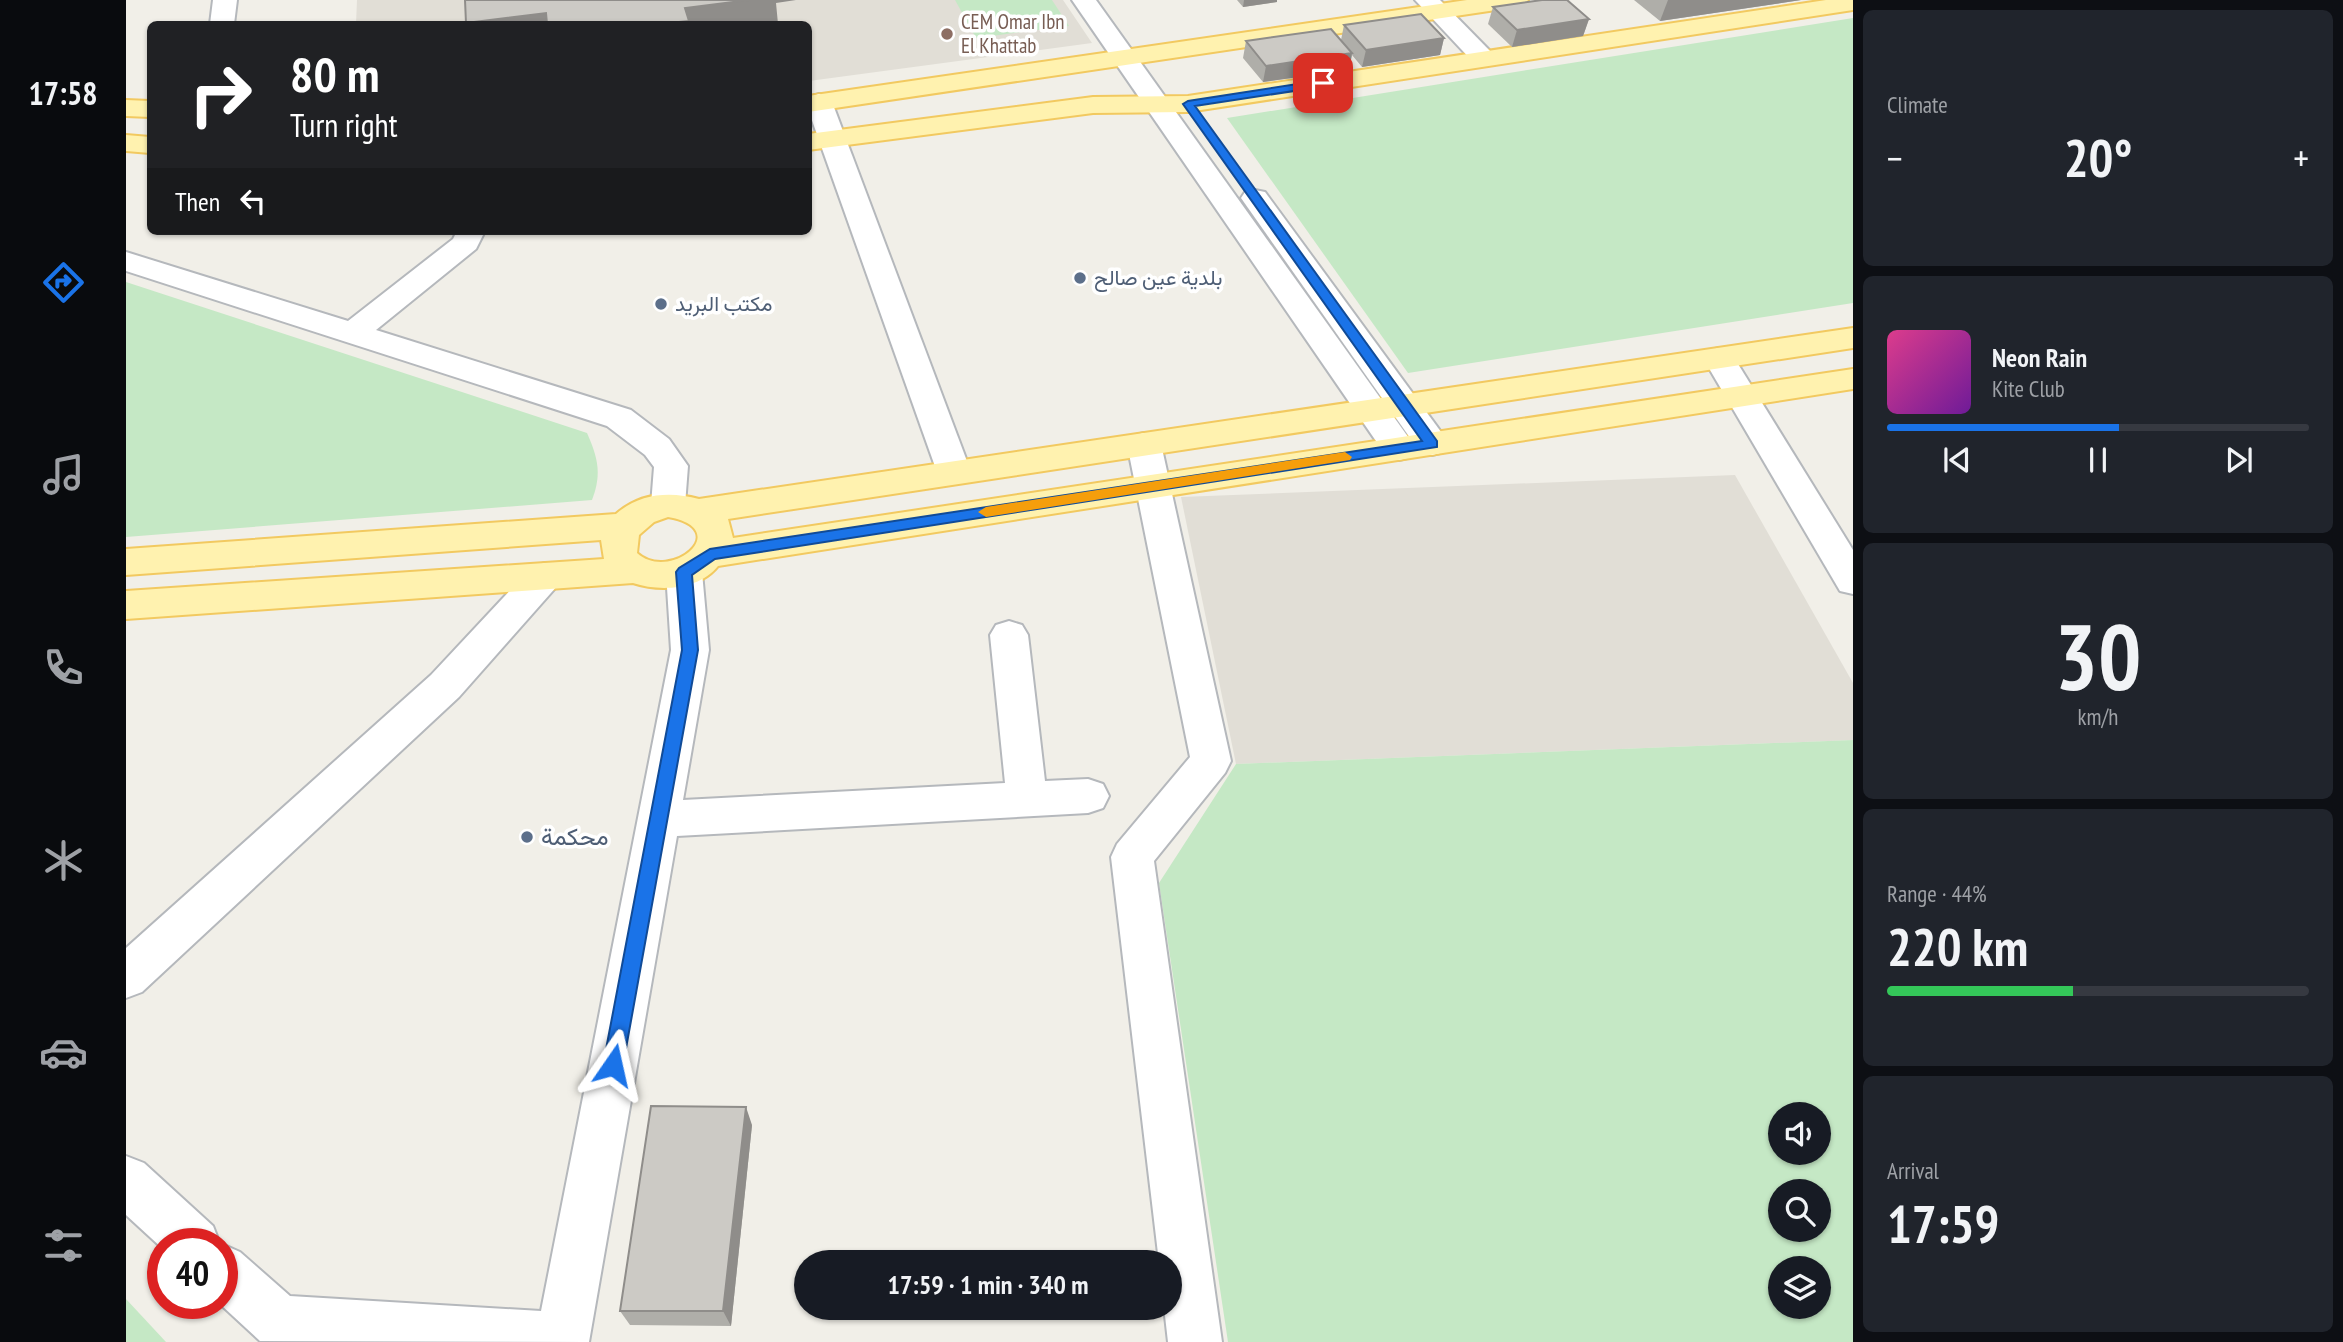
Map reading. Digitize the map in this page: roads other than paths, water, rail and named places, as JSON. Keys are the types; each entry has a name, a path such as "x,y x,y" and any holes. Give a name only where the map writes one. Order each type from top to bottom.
{"main road":[{"path":"814,103 1138,55 1432,6 1516,0"},
{"path":"821,141 1093,105 1188,104 1853,3"},
{"path":"126,108 147,109"},
{"path":"126,143 147,145"},
{"path":"1853,338 954,472 636,516 625,526 618,538 617,550 622,562 634,570 649,575 666,576 697,563 1153,486 1853,379"},
{"path":"684,508 711,519 716,529 717,542 697,563"},
{"path":"126,562 625,526"},
{"path":"126,605 634,570"}],"street":[{"path":"222,21 225,0"},
{"path":"1084,0 1188,104 1388,408 1399,449"},
{"path":"1114,0 1157,104 1388,408 1432,444"},
{"path":"1432,6 1485,59"},
{"path":"814,103 821,141 954,472"},
{"path":"353,333 466,243 469,235"},
{"path":"126,261 619,418 657,447 671,466 684,508"},
{"path":"1718,358 1853,581"},
{"path":"1144,444 1211,761 1132,857 1195,1342"},
{"path":"238,1285 279,1322 562,1340 690,650 697,563"},
{"path":"126,976 445,686 545,576"},
{"path":"1009,635 1027,799"},
{"path":"659,819 1088,796"},
{"path":"126,1181 177,1228"}],"place":[{"name":"CEM Omar Ibn El Khattab","path":"947,34"},
{"name":"بلدية عين صالح","path":"1080,278"},
{"name":"مكتب البريد","path":"661,304"},
{"name":"محكمة","path":"527,837"}]}
